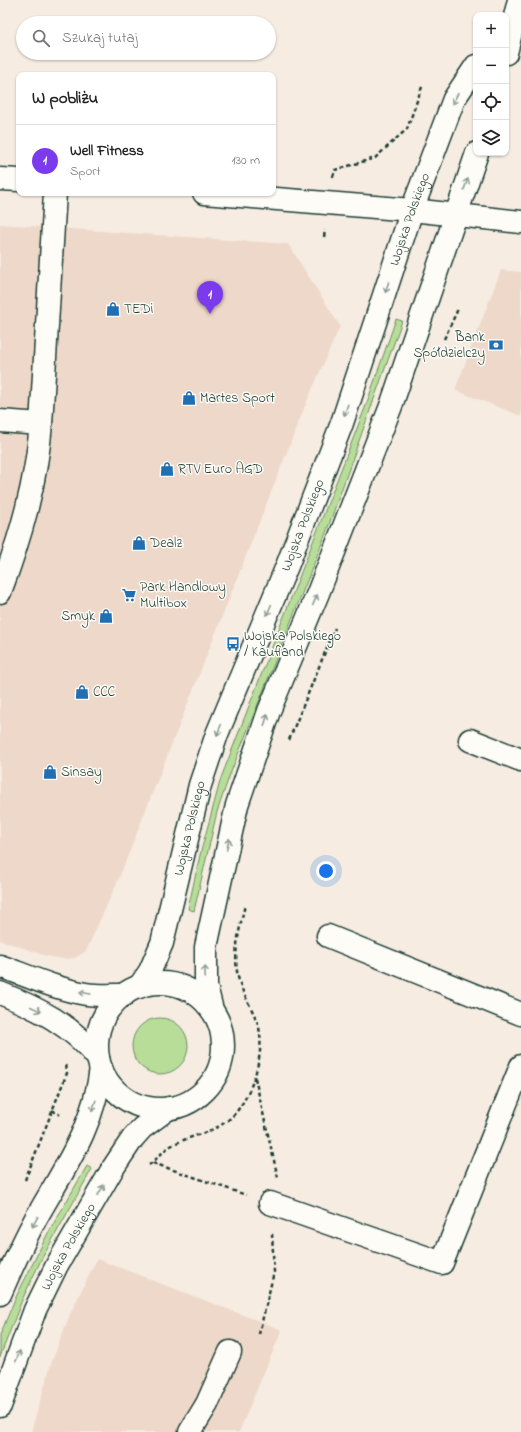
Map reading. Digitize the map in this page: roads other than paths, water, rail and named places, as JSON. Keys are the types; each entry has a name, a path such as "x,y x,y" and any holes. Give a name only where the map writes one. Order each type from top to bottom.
{"street":[{"path":"509,15 519,0"},
{"path":"507,48 519,0"},
{"name":"Wojska Polskiego","path":"131,991 150,971 162,943 200,785 217,734 287,566 342,423 412,210 454,99 473,70"},
{"path":"0,993 34,1008 62,1023 80,1038 100,1063 114,1089 133,1103 145,1107 169,1108 185,1104 199,1095 211,1083 219,1069 223,1052 222,1036 212,1010 206,986 206,947 237,805 269,711 318,593 391,406 476,156"},
{"path":"0,179 16,180"},
{"path":"0,592 30,500 38,460 55,196"},
{"path":"245,196 328,202 521,222"},
{"path":"0,421 41,424"},
{"path":"470,740 521,760"},
{"path":"328,936 521,1014"},
{"path":"0,966 45,983 71,991 88,994 131,991 151,984 176,985 199,997 212,1010"},
{"path":"0,1294 16,1257 85,1131 95,1104 100,1063 98,1036 100,1026 111,1006 131,991"},
{"path":"270,1203 442,1263 519,1077"},
{"name":"Wojska Polskiego","path":"0,1406 35,1310 57,1265 113,1168 133,1138 142,1128 169,1108"},
{"path":"190,1432 207,1404 230,1352"}],"place":[{"name":"TEDi","path":"113,309"},
{"name":"Well Fitness","path":"210,314"},
{"name":"Bank Spółdzielczy","path":"496,345"},
{"name":"Martes Sport","path":"189,398"},
{"name":"RTV Euro AGD","path":"167,469"},
{"name":"Dealz","path":"139,543"},
{"name":"Park Handlowy Multibox","path":"129,595"},
{"name":"Smyk","path":"106,616"},
{"name":"Wojska Polskiego / Kaufland","path":"233,644"},
{"name":"CCC","path":"82,692"},
{"name":"Sinsay","path":"50,772"}]}
